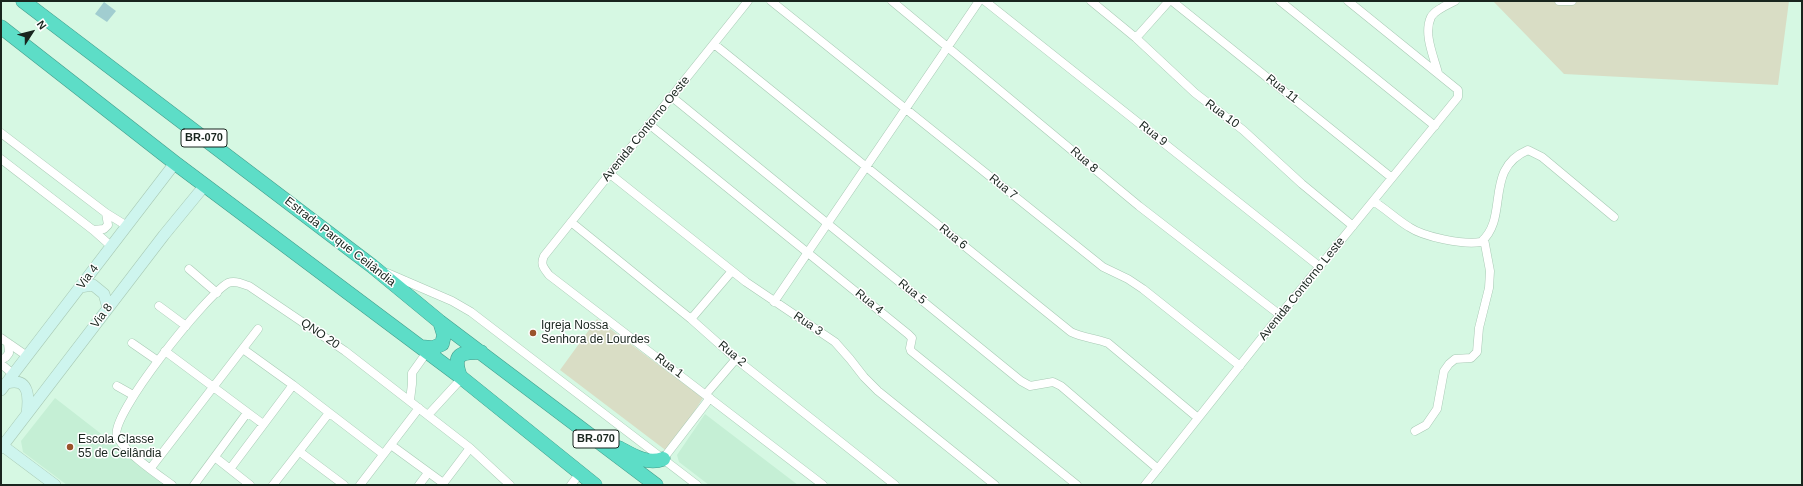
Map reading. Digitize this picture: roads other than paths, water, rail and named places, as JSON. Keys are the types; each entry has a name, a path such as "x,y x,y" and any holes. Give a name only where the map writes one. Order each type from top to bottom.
{"highway":[{"name":"Estrada Parque Ceilândia","path":"23,1 372,266 440,322 656,485"},
{"name":"BR-070","path":"1,27 204,185 461,377 595,485"},
{"path":"424,349 442,344 444,335 440,322"},
{"path":"461,377 456,365 456,360 459,356 464,353 481,352"},
{"path":"586,431 646,461 658,461 663,459"}],"main road":[{"name":"Via 4","path":"7,382 176,163"},
{"name":"Via 8","path":"2,447 204,185"},
{"path":"80,287 93,285 104,294 108,308"},
{"path":"7,382 13,381 25,387 28,399 27,415"},
{"path":"2,447 54,485"}],"street":[{"name":"Avenida Contorno Oeste","path":"544,256 748,1"},
{"name":"Rua 7","path":"771,1 1103,267 1128,279 1143,289 1240,366"},
{"name":"Rua 8","path":"892,1 1133,202 1280,315"},
{"path":"774,302 809,253 905,108 979,1"},
{"name":"Rua 9","path":"985,1 1320,267"},
{"name":"Rua 10","path":"1090,1 1136,38 1195,93 1253,138 1302,184 1353,226"},
{"path":"1136,38 1171,1"},
{"name":"Rua 11","path":"1171,1 1392,178"},
{"path":"1280,1 1435,126"},
{"path":"1348,1 1438,73"},
{"path":"1438,73 1428,36 1432,17 1442,8 1454,1"},
{"path":"1560,1 1572,1"},
{"name":"Rua 6","path":"714,44 1071,332 1082,337 1095,338 1108,343 1198,418"},
{"name":"Avenida Contorno Leste","path":"1145,485 1280,315 1458,97 1459,92 1438,73"},
{"name":"Rua 5","path":"672,96 1021,381 1030,386 1053,382 1061,386 1158,469"},
{"name":"Rua 4","path":"650,125 908,334 912,338 910,348 912,351 1077,485"},
{"path":"1,133 106,213 127,226"},
{"path":"1374,201 1389,210 1410,227 1435,237 1472,244 1481,242 1494,223 1503,172 1516,157 1528,150 1542,157 1614,217"},
{"path":"1,159 94,230 111,246"},
{"name":"Rua 3","path":"610,174 732,271 774,302 835,342 864,377 878,391 995,485"},
{"path":"94,230 104,229 108,225 106,213"},
{"name":"Rua 2","path":"571,222 691,319 736,359 894,485"},
{"path":"1415,431 1426,425 1438,409 1444,371 1449,364 1455,360 1471,358 1477,352 1479,328 1490,288 1490,271 1484,239"},
{"name":"Rua 1","path":"544,256 541,262 549,275 823,485"},
{"path":"372,266 452,301 472,312 697,485"},
{"path":"189,269 217,293"},
{"path":"691,319 732,271"},
{"name":"QNO 20","path":"172,485 150,469 123,445 116,436 117,426 133,395 186,326 217,293 227,284 234,282 249,286 345,351 470,448 501,482 510,485"},
{"path":"159,306 186,326"},
{"path":"150,469 258,330"},
{"path":"4,340 27,356"},
{"path":"1,360 9,353 4,340"},
{"path":"132,343 158,361"},
{"path":"243,349 383,454"},
{"path":"410,400 412,373 424,349"},
{"path":"166,351 263,424"},
{"path":"663,459 736,359"},
{"path":"1,364 7,382"},
{"path":"428,415 461,377"},
{"path":"230,469 293,385"},
{"path":"117,386 133,395"},
{"path":"360,485 419,408"},
{"path":"194,485 216,458 248,413"},
{"path":"273,485 329,413"},
{"path":"391,445 442,484 470,448"},
{"path":"300,452 344,485"},
{"path":"216,458 250,485"},
{"path":"419,485 428,473"},
{"path":"571,485 580,473"}],"water":[{"path":"104,2 116,11 107,22 95,14"}],"place":[{"name":"Igreja Nossa Senhora de Lourdes","path":"533,333"},
{"name":"Escola Classe 55 de Ceilândia","path":"70,447"}]}
